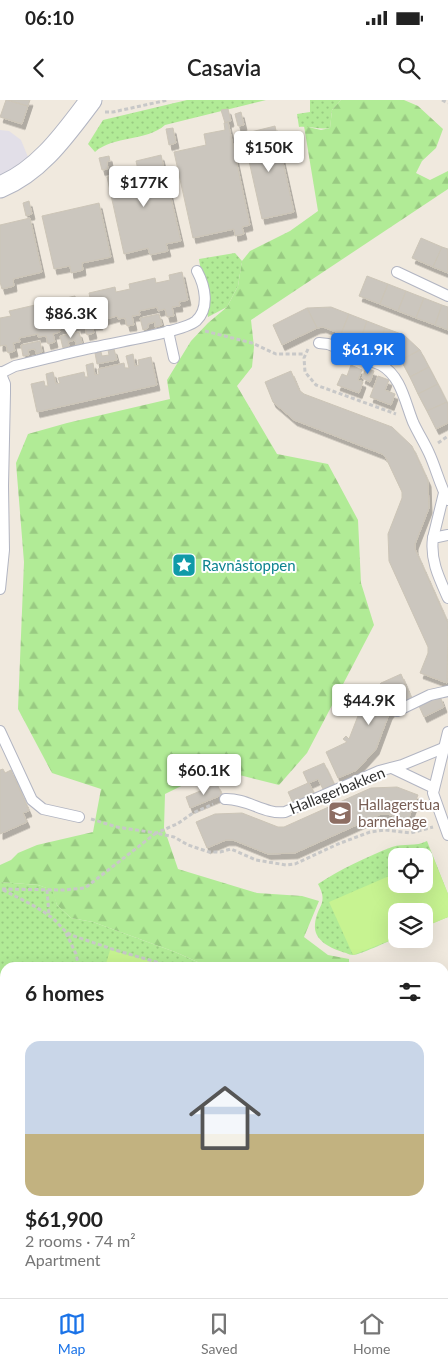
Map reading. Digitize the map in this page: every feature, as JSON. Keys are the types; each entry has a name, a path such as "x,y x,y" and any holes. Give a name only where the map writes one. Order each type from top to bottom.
{"street":[{"path":"0,187 17,179 52,150 81,107"}],"lane":[{"path":"0,589 4,550 3,476 6,392 0,373 15,366 168,331 194,323 204,308 203,286 197,271"},
{"path":"397,272 448,296"},
{"path":"168,331 174,358"},
{"path":"319,343 328,344 387,368 404,395 412,419 432,458 446,497 433,538 432,554 435,568 448,598"},
{"path":"433,538 448,535"},
{"path":"397,711 430,695 448,691"},
{"path":"0,731 32,800 43,809 79,817"},
{"path":"448,732 446,747 433,793 448,836"},
{"name":"Hallagerbakken","path":"225,799 247,801 269,811 281,812 446,747"},
{"name":"Hallagerbakken","path":"392,768 434,788"}],"path":[{"path":"81,107 113,112 168,100"},
{"path":"442,100 448,102"},
{"path":"194,323 198,328 252,343 276,354 305,354"},
{"path":"319,343 308,348 303,363 305,372 316,385 348,398 412,419"},
{"path":"1,889 47,890 84,888 156,833 177,824 193,813 225,799"},
{"path":"79,817 117,827 174,837 188,846 209,852 231,849 256,860 286,865 295,864 345,841 370,832 385,830 411,833 424,831 443,823"},
{"path":"1,889 58,922 76,954 78,962"},
{"path":"47,890 50,916"},
{"path":"65,932 156,962"}],"shaded area":[{"path":"0,130 9,131 21,140 28,157 6,174 0,176"}],"green space":[{"path":"187,100 266,100 165,125 149,134 111,143 95,152 88,144 103,120"},
{"path":"310,100 341,100 332,110 330,128 299,127 297,114 310,112"},
{"path":"341,100 404,100 418,106 443,129 436,148 422,161 416,173 430,180 448,171 448,189 251,320 254,347 252,367 237,386 277,454 328,464 358,520 361,583 374,625 307,753 279,785 216,769 165,794 164,828 178,869 257,893 302,896 319,901 304,937 328,955 349,959 349,962 198,962 93,922 71,918 57,905 52,890 38,885 0,882 0,865 11,860 18,853 37,845 93,832 101,789 52,773 18,709 24,562 16,463 28,434 170,399 167,380 191,341 227,307 238,286 242,261 250,251 290,231 318,211 304,126 321,130 330,128 332,110"},
{"path":"235,253 242,261 238,286 227,307 208,317 199,259"},
{"path":"427,841 430,848 390,848 401,845"},
{"path":"388,849 388,893 433,893 433,856 448,894 448,917 433,923 433,903 388,903 388,941 353,955 324,943 317,935 315,924 322,900 318,884"},
{"path":"433,857 448,894 448,917 433,923 433,903 388,903 388,941 353,955 329,902 388,876 388,893 433,893"},
{"path":"0,882 38,885 53,890 57,905 71,918 93,922 198,962 0,962"},
{"path":"110,950 154,962 106,962"}],"building":[{"path":"6,100 28,106 22,124 0,117"},
{"path":"8,100 30,100 28,106"},
{"path":"228,109 231,121 225,123 221,110"},
{"path":"241,112 244,125 238,126 235,114"},
{"path":"228,122 250,225 242,227 244,234 235,236 234,229 193,238 174,152 206,145 204,134 225,130 224,123"},
{"path":"275,126 294,212 262,219 243,134"},
{"path":"173,128 176,143 169,145 166,129"},
{"path":"161,155 181,241 166,244 168,251 150,255 148,248 124,254 107,177 138,170 136,161"},
{"path":"109,156 110,161 107,162 108,169 102,170 99,158"},
{"path":"29,201 32,214 26,216 23,203"},
{"path":"99,203 111,257 82,263 83,270 71,273 70,266 54,269 42,216"},
{"path":"30,218 42,272 13,279 14,286 2,289 0,282 0,225"},
{"path":"421,238 442,247 433,267 412,258"},
{"path":"442,247 448,249 448,273 433,267"},
{"path":"182,272 188,300 179,302 180,306 172,307 174,316 167,317 165,309 158,311 157,307 139,311 140,315 132,316 134,325 127,326 125,318 118,319 117,316 99,321 100,324 92,325 94,333 87,335 85,327 78,328 78,325 59,329 60,332 53,334 55,342 48,344 46,336 38,337 38,334 19,338 20,342 13,343 15,351 8,353 6,345 0,346 0,318 11,316 9,311 35,305 36,310 50,307 49,302 75,296 76,301 90,298 89,293 115,287 116,292 130,289 129,284 155,278 156,283 170,280 169,275"},
{"path":"367,276 388,284 380,304 359,296"},
{"path":"388,284 406,291 398,311 380,304"},
{"path":"406,291 424,298 416,318 398,311"},
{"path":"424,298 442,305 435,325 416,318"},
{"path":"442,305 448,307 448,330 435,325"},
{"path":"331,307 349,314 341,334 323,327 317,328 307,308"},
{"path":"307,308 317,328 282,345 273,325"},
{"path":"159,314 162,325 155,327 155,322 148,324 148,328 143,330 140,318"},
{"path":"349,314 367,321 360,341 341,334"},
{"path":"367,321 385,328 378,348 360,341"},
{"path":"385,328 404,335 396,355 378,348"},
{"path":"79,332 82,343 76,345 75,340 68,342 69,346 63,348 60,336"},
{"path":"404,335 420,350 401,360 396,355"},
{"path":"40,341 42,352 36,354 35,349 28,350 29,355 23,356 21,345"},
{"path":"114,349 117,360 97,364 95,353 101,352 102,356 109,355 108,350"},
{"path":"420,350 429,367 410,377 401,360"},
{"path":"133,354 135,366 139,365 138,360 151,357 157,385 37,412 31,384 44,381 45,386 48,386 46,374 53,372 56,384 60,383 58,378 84,372 85,377 88,377 86,365 93,363 95,375 99,374 98,369 124,363 125,368 129,368 126,356"},
{"path":"351,365 362,370 358,380 363,382 359,393 337,385 342,374 347,376"},
{"path":"429,367 438,384 418,394 410,377"},
{"path":"366,368 374,371 370,382 362,378"},
{"path":"291,371 299,390 304,394 392,427 412,446 428,481 429,508 415,544 415,549 448,623 447,683 420,673 428,653 428,647 389,561 388,534 402,498 402,492 386,458 382,454 294,420 273,402 265,382"},
{"path":"378,376 389,380 385,390 395,394 391,405 370,397"},
{"path":"438,384 447,402 427,411 418,394"},
{"path":"447,402 448,423 436,429 427,411"},
{"path":"401,674 412,700 393,709 389,714 376,749 357,770 338,778 326,752 347,742 343,739 346,736 349,739 363,703 381,683"},
{"path":"440,696 444,707 424,717 419,706"},
{"path":"324,763 334,784 323,789 318,779 309,783 314,793 293,803 288,792 308,783 303,772"},
{"path":"3,769 5,773 11,770 29,811 23,813 27,822 0,834 0,770"},
{"path":"217,784 222,795 190,808 186,797"},
{"path":"397,787 418,795 407,822 388,814 381,814 295,853 268,854 233,840 226,840 207,848 196,822 215,814 242,813 278,827 284,827 371,788"}],"place":[{"name":"Ravnåstoppen","path":"184,565"},
{"name":"Hallagerstua barnehage","path":"340,813"}]}
